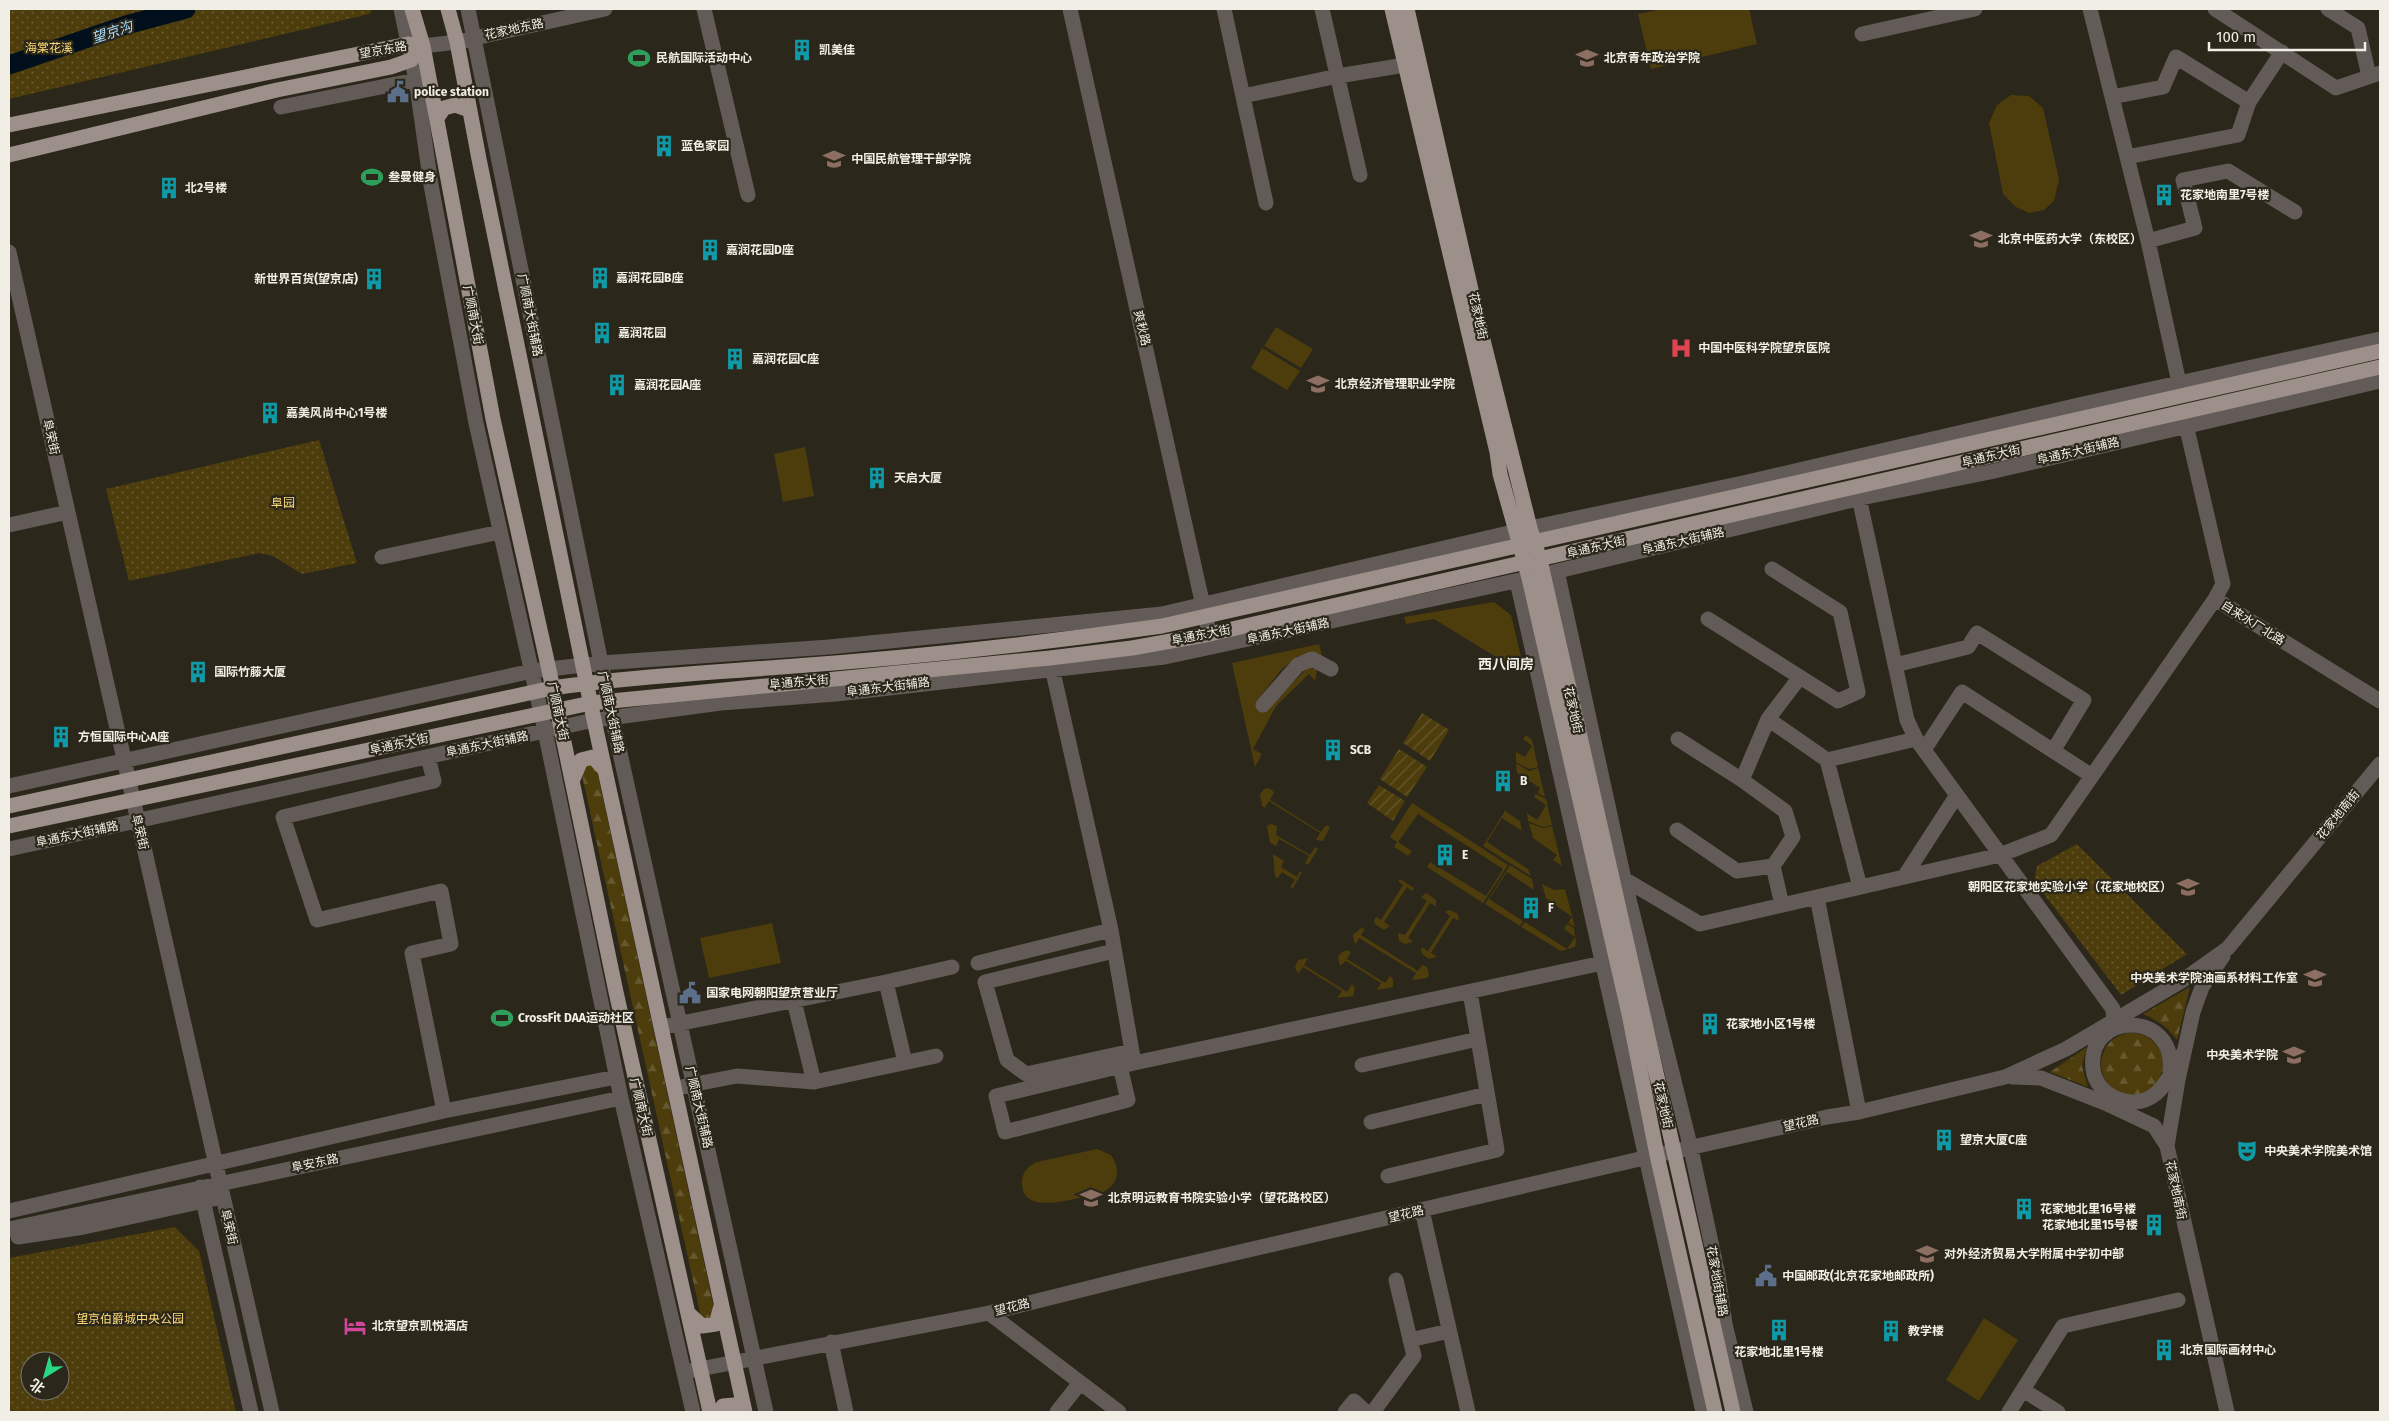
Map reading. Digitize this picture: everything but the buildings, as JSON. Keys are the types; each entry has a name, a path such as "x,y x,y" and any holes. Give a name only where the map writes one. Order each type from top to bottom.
{"main road":[{"name":"广顺南大街","path":"412,9 415,45 437,118 491,409 573,779 616,992 710,1412"},
{"path":"448,9 457,42 469,110 594,720 745,1412"},
{"name":"花家地街","path":"1392,9 1524,537 1537,573 1609,870 1733,1412"},
{"name":"花家地街","path":"1407,9 1478,316 1524,537 1524,564 1537,573 1609,961 1652,1156 1715,1412"},
{"name":"望京东路","path":"9,125 415,45 411,60 9,155"},
{"path":"437,118 444,108 455,105 469,110"},
{"name":"阜通东大街","path":"1537,573 1859,492 2380,352"},
{"name":"阜通东大街","path":"1524,537 2183,404 2380,368"},
{"name":"阜通东大街","path":"9,826 132,798 609,700 1051,664 1132,648 1211,641 1524,564"},
{"name":"阜通东大街","path":"9,806 552,688 604,681 819,664 1041,641 1162,626 1205,609"},
{"path":"573,779 581,760 594,757 605,770"},
{"path":"600,995 616,992"},
{"path":"688,1313 702,1326 716,1324 721,1306"},
{"path":"720,1412 723,1406 734,1405 740,1412"}],"street":[{"path":"401,9 415,45"},
{"name":"广顺南大街辅路","path":"468,9 604,681 766,1412"},
{"name":"花家地东路","path":"415,45 457,42 605,9"},
{"path":"704,9 748,195"},
{"name":"爽秋路","path":"1070,9 1211,641"},
{"path":"1224,9 1266,203"},
{"path":"1322,9 1360,175"},
{"path":"1862,34 1975,9"},
{"name":"自来水厂北路","path":"2090,9 2148,241 2223,584 2215,599 2380,701"},
{"path":"2215,9 2336,88 2375,74 2358,28 2328,9"},
{"path":"2127,158 2238,135 2249,102 2282,52"},
{"path":"2112,96 2163,87 2176,57 2249,102"},
{"path":"411,60 416,80 431,185 476,424 545,731 616,1077 693,1412"},
{"path":"1243,96 1338,76 1405,65"},
{"path":"281,107 416,80"},
{"path":"2148,241 2195,228 2183,180 2228,171 2295,212"},
{"name":"阜荣街","path":"9,252 272,1412"},
{"path":"2183,404 2380,338"},
{"path":"2183,404 2380,381"},
{"path":"1859,492 1908,720 1920,744 2113,1009 2112,1025 2097,1044 2093,1057 2093,1070 2097,1082 2140,1118"},
{"path":"9,525 68,512"},
{"path":"382,557 500,532"},
{"path":"9,786 532,671 601,663 828,647 1068,625 1205,609 1524,537"},
{"path":"1708,619 1838,701 1858,692 1840,612 1772,569"},
{"name":"阜通东大街辅路","path":"1211,641 1349,623 1537,573"},
{"name":"花家地街辅路","path":"1537,573 1624,879 1691,1149 1718,1275 1725,1324 1746,1412"},
{"path":"1609,870 1700,924 2000,855 2051,835 2215,599"},
{"path":"1895,665 1968,647 1977,633 2084,700 2054,751"},
{"path":"1263,704 1298,665 1312,659 1331,669"},
{"path":"1051,664 1111,930 1128,1060 1128,1100 1005,1132 996,1096 1128,1060"},
{"name":"阜通东大街辅路","path":"9,849 594,720 1051,664"},
{"path":"1742,780 1768,720 1800,677"},
{"path":"1827,760 1920,744 1962,692 2092,776"},
{"path":"1768,720 1827,760 1860,887"},
{"path":"1678,739 1786,811 1793,837 1773,866 1782,906"},
{"path":"428,757 434,781 283,817 317,920 441,891 452,944 412,953 444,1111"},
{"name":"花家地南街","path":"2112,1025 2135,1007 2183,980 2228,948 2380,764"},
{"path":"1904,877 1957,795"},
{"path":"1676,830 1737,871 1773,866"},
{"path":"1818,897 1859,1112"},
{"path":"978,963 1111,930"},
{"path":"2167,1146 2184,1052 2197,999 2202,987 2228,948"},
{"path":"1114,951 985,982 1007,1060 1026,1074 1128,1060 1470,992 1609,961"},
{"path":"662,1028 952,967"},
{"path":"886,982 905,1062"},
{"path":"1388,1176 1497,1150 1470,992"},
{"path":"794,1001 814,1082"},
{"path":"2112,1025 2142,1025 2154,1031 2163,1040 2169,1051 2168,1077 2174,1102"},
{"name":"望花路","path":"684,1372 989,1312 1652,1156 1691,1149 1827,1117 1859,1112 2005,1077 2112,1025"},
{"path":"1362,1065 1478,1039"},
{"path":"2092,1098 2141,1101 2153,1096 2184,1052"},
{"path":"675,1088 737,1076 814,1082 936,1056"},
{"name":"阜安东路","path":"9,1211 444,1111 616,1077"},
{"name":"花家地南街","path":"2005,1077 2041,1078 2140,1118 2154,1126 2167,1146 2227,1412"},
{"path":"591,1083 597,1092 595,1104"},
{"path":"1371,1122 1487,1094"},
{"name":"阜安东路","path":"9,1229 221,1190 621,1098"},
{"path":"1652,1156 1703,1412"},
{"path":"9,1239 84,1227 202,1194 250,1412"},
{"path":"1422,1210 1468,1412"},
{"path":"1373,1412 1414,1356 1396,1280"},
{"path":"2009,1412 2063,1326 2178,1300"},
{"path":"989,1312 1119,1412"},
{"path":"1410,1340 1449,1331"},
{"path":"831,1342 846,1412"},
{"path":"1058,1412 1080,1383"},
{"path":"2023,1390 2058,1412"},
{"path":"1345,1412 1354,1401 1366,1412"}],"green space":[{"name":"海棠花溪","path":"9,9 373,9 369,14 9,99"},
{"path":"1662,9 1749,9 1757,44 1651,69 1638,14"},
{"path":"2011,95 2029,96 2043,108 2059,179 2054,201 2044,210 2029,213 2016,207 2003,194 1989,123 1997,105"},
{"path":"1276,327 1313,349 1301,368 1264,346"},
{"path":"1262,348 1300,371 1287,390 1251,368"},
{"name":"阜园","path":"319,440 357,563 302,574 273,556 260,553 129,581 106,489"},
{"path":"805,447 814,496 783,502 774,454"},
{"path":"1494,602 1511,615 1524,669 1519,671 1434,619 1406,624 1404,617"},
{"path":"1319,644 1322,656 1298,656 1281,670 1255,703 1266,711 1308,667 1317,670 1315,681 1309,674 1276,706 1253,749 1262,754 1255,767 1232,663"},
{"path":"1422,713 1449,730 1430,761 1403,743"},
{"path":"1526,735 1532,740 1538,767 1529,769 1516,762 1516,752 1525,757 1532,746 1523,739"},
{"path":"1399,749 1427,767 1407,797 1380,779"},
{"path":"1516,763 1529,771 1538,768 1545,797 1538,793 1540,788 1517,773"},
{"path":"584,764 596,766 715,1313 712,1318 705,1320 701,1317 581,771"},
{"path":"1379,785 1405,801 1393,821 1367,803"},
{"path":"1269,788 1274,792 1270,800 1321,832 1326,825 1330,827 1323,841 1316,840 1320,833 1269,801 1265,808 1262,806 1260,794 1264,789"},
{"path":"1536,794 1546,799 1552,825 1543,827 1528,821 1527,813 1537,820 1546,805 1534,797"},
{"path":"1412,803 1508,865 1483,903 1427,867 1430,862 1486,896 1503,869 1418,814 1398,842 1412,851 1408,856 1394,847 1397,842 1390,837"},
{"path":"1505,811 1520,821 1522,831 1502,818 1487,842 1528,869 1531,876 1483,846"},
{"path":"1529,823 1543,828 1552,826 1562,866 1553,860 1557,855 1533,838"},
{"path":"1271,824 1277,826 1276,835 1310,855 1315,847 1318,849 1308,865 1305,863 1309,856 1279,839 1276,846 1270,843 1267,826"},
{"path":"2077,844 2187,954 2121,995 2034,881 2037,866"},
{"path":"1273,854 1284,861 1281,867 1297,877 1300,871 1302,872 1293,888 1290,887 1295,880 1282,872 1278,878 1275,877"},
{"path":"1510,865 1532,879 1534,890 1507,872 1489,899 1523,921 1520,926 1485,904"},
{"path":"1400,879 1414,888 1412,891 1407,887 1384,922 1390,926 1384,930 1375,924 1374,920 1376,917 1381,920 1403,885 1398,881"},
{"path":"1542,884 1554,890 1565,889 1575,927 1568,923 1572,917 1546,898"},
{"path":"1426,893 1436,900 1436,906 1430,903 1408,938 1413,942 1405,944 1399,941 1398,933 1405,935 1427,901 1421,897"},
{"path":"1450,910 1458,914 1459,921 1453,918 1431,953 1437,957 1429,959 1422,954 1422,947 1428,951 1450,916 1445,912"},
{"path":"1525,922 1567,949 1575,937 1564,929 1567,924 1574,928 1576,943 1575,947 1561,951 1521,927"},
{"path":"772,923 781,963 709,978 700,938"},
{"path":"1361,928 1365,929 1361,935 1418,971 1422,965 1427,967 1429,975 1427,978 1412,980 1416,973 1359,938 1356,944 1353,935"},
{"path":"1347,950 1351,952 1347,959 1385,983 1390,976 1393,979 1393,987 1377,990 1381,983 1346,961 1340,966 1338,957"},
{"path":"1308,958 1304,965 1347,992 1352,984 1355,988 1353,996 1337,998 1342,991 1303,967 1298,974 1295,967 1298,960"},
{"path":"2190,987 2177,1040 2162,1024 2143,1014"},
{"path":"2132,1033 2144,1035 2154,1042 2161,1052 2163,1064 2161,1076 2154,1086 2144,1093 2132,1095 2120,1093 2110,1086 2103,1076 2101,1064 2103,1052 2110,1042 2120,1035"},
{"path":"2087,1047 2082,1066 2088,1087 2050,1072"},
{"path":"1097,1149 1111,1155 1116,1166 1117,1176 1108,1189 1103,1192 1068,1200 1042,1203 1032,1200 1025,1194 1022,1183 1023,1176 1028,1168 1037,1162"},
{"name":"望京伯爵城中央公园","path":"175,1227 199,1251 236,1412 9,1412 9,1258"},
{"path":"1984,1318 2018,1340 1979,1401 1946,1380"}],"waterway":[{"name":"望京沟","path":"9,65 126,25 186,9"}],"place":[{"name":"凯美佳","path":"802,50"},
{"name":"民航国际活动中心","path":"639,58"},
{"name":"北京青年政治学院","path":"1587,58"},
{"name":"police station","path":"398,92"},
{"name":"蓝色家园","path":"664,146"},
{"name":"中国民航管理干部学院","path":"834,159"},
{"name":"叁曼健身","path":"372,177"},
{"name":"北2号楼","path":"169,188"},
{"name":"花家地南里7号楼","path":"2164,195"},
{"name":"北京中医药大学（东校区）","path":"1981,239"},
{"name":"嘉润花园D座","path":"710,250"},
{"name":"嘉润花园B座","path":"600,278"},
{"name":"新世界百货(望京店)","path":"374,279"},
{"name":"嘉润花园","path":"602,333"},
{"name":"中国中医科学院望京医院","path":"1681,348"},
{"name":"嘉润花园C座","path":"735,359"},
{"name":"北京经济管理职业学院","path":"1318,384"},
{"name":"嘉润花园A座","path":"617,385"},
{"name":"嘉美风尚中心1号楼","path":"270,413"},
{"name":"天启大厦","path":"877,478"},
{"name":"国际竹藤大厦","path":"198,672"},
{"name":"方恒国际中心A座","path":"61,737"},
{"name":"SCB","path":"1333,750"},
{"name":"B","path":"1503,781"},
{"name":"E","path":"1445,855"},
{"name":"朝阳区花家地实验小学（花家地校区）","path":"2188,887"},
{"name":"F","path":"1531,908"},
{"name":"中央美术学院油画系材料工作室","path":"2315,978"},
{"name":"国家电网朝阳望京营业厅","path":"690,993"},
{"name":"CrossFit DAA运动社区","path":"502,1018"},
{"name":"花家地小区1号楼","path":"1710,1024"},
{"name":"中央美术学院","path":"2294,1055"},
{"name":"望京大厦C座","path":"1944,1140"},
{"name":"中央美术学院美术馆","path":"2247,1151"},
{"name":"北京明远教育书院实验小学（望花路校区）","path":"1091,1198"},
{"name":"花家地北里16号楼","path":"2024,1209"},
{"name":"花家地北里15号楼","path":"2154,1225"},
{"name":"对外经济贸易大学附属中学初中部","path":"1927,1254"},
{"name":"中国邮政(北京花家地邮政所)","path":"1766,1276"},
{"name":"北京望京凯悦酒店","path":"355,1326"},
{"name":"花家地北里1号楼","path":"1779,1330"},
{"name":"教学楼","path":"1891,1331"},
{"name":"北京国际画材中心","path":"2164,1350"}],"district":[{"name":"西八间房","path":"1506,664"}]}
